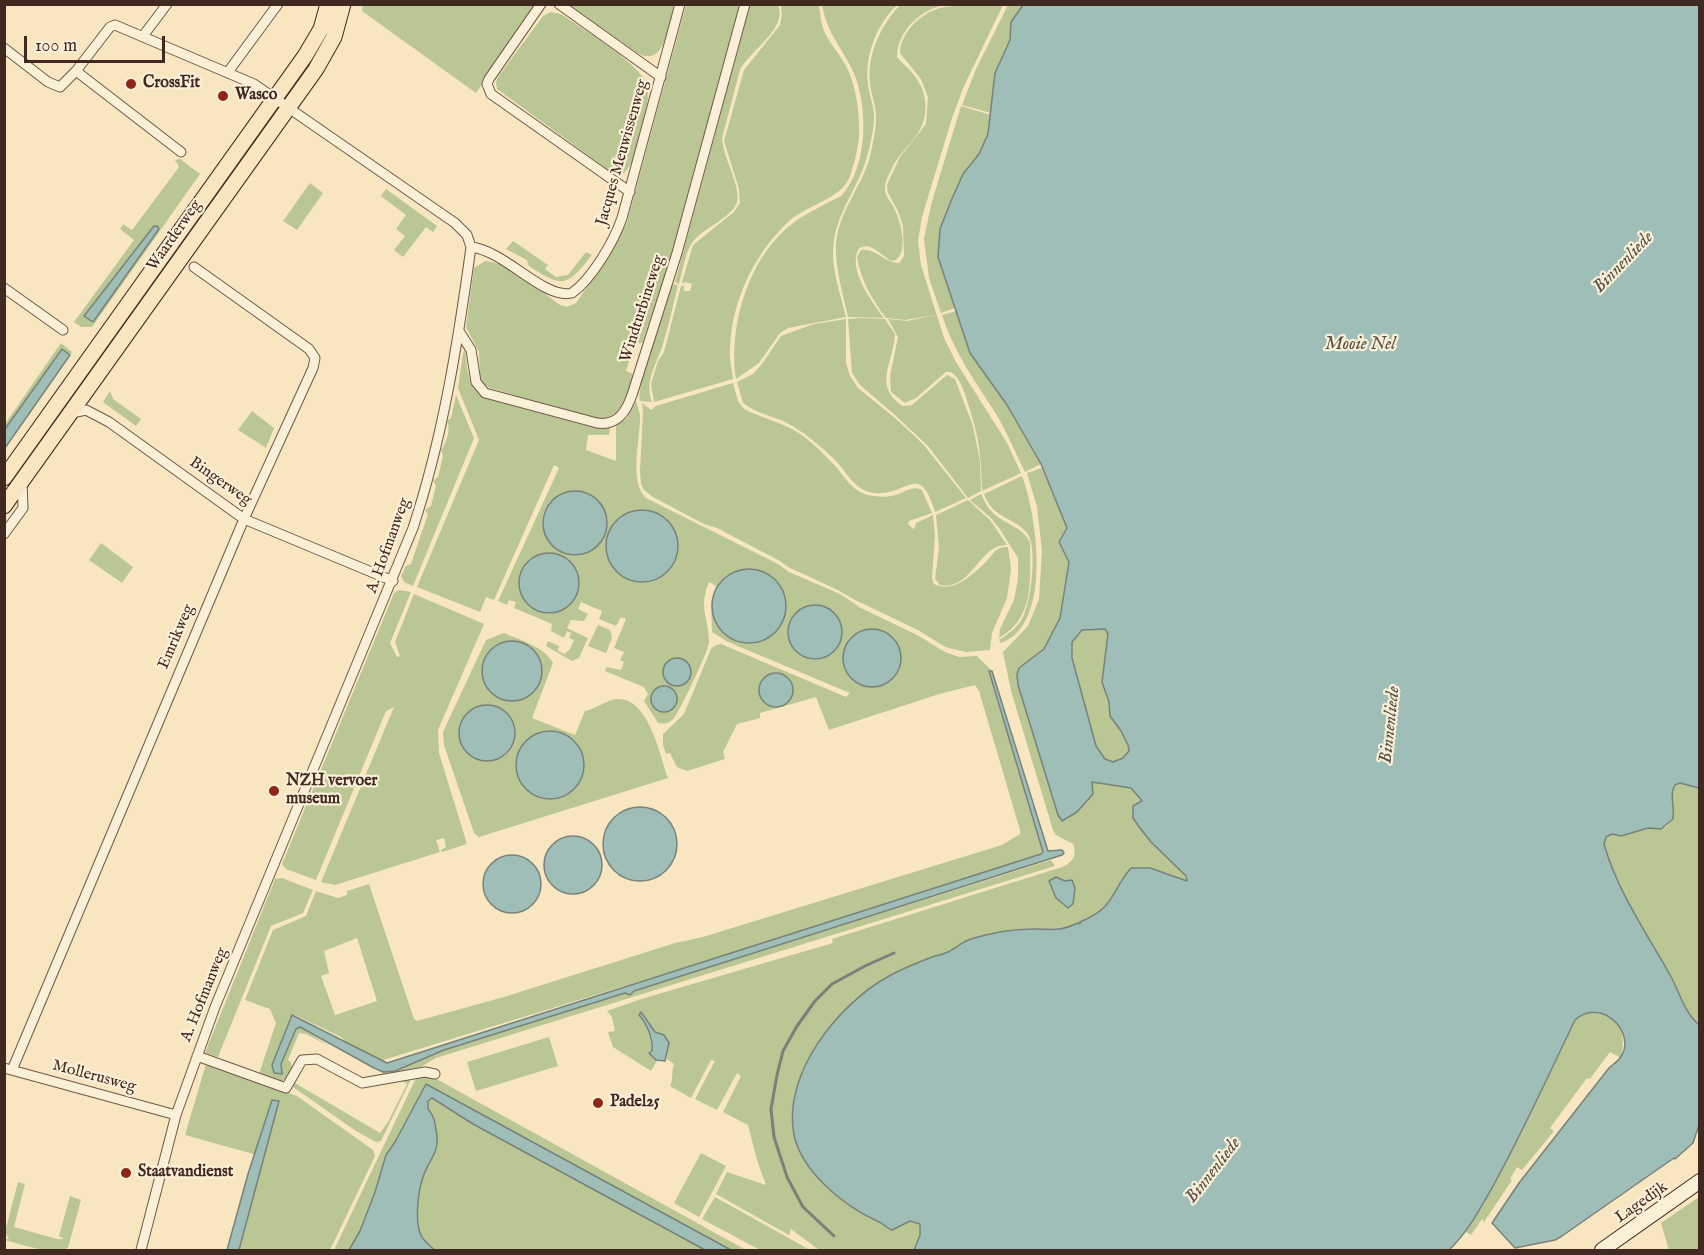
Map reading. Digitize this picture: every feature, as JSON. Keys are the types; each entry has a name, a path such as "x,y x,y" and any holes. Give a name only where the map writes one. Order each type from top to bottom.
{"main road":[{"name":"Waarderweg","path":"4,478 314,42 324,21 328,4"},
{"name":"Waarderweg","path":"4,506 289,108 331,44 343,4"}],"street":[{"path":"143,36 167,4"},
{"path":"228,72 279,4"},
{"path":"541,4 489,79 488,88 495,98 630,192"},
{"path":"559,4 661,77"},
{"name":"Jacques Meuwissenweg","path":"471,247 498,256 557,293 572,293 581,285 612,241 619,226 680,4"},
{"name":"Windturbineweg","path":"459,331 471,350 476,382 486,393 597,423 610,423 623,414 632,395 677,253 745,4"},
{"path":"4,48 48,82 60,87 76,71 110,27 115,25 228,72 254,84 455,223 467,235 471,247"},
{"path":"76,71 181,152"},
{"name":"A. Hofmanweg","path":"141,1251 176,1115 215,1007 413,528 429,475 459,331 471,247"},
{"name":"Emrikweg","path":"8,1069 243,519 313,368 315,358 309,349 194,267"},
{"path":"4,288 63,330"},
{"name":"Bingerweg","path":"72,413 86,410 110,422 243,519 393,581"},
{"path":"4,534 23,508 22,481"},
{"name":"A. Hofmanweg","path":"197,1056 286,1088 302,1060 317,1059 362,1083 425,1072 435,1074"},
{"name":"Mollerusweg","path":"8,1069 176,1115"},
{"name":"Lagedijk","path":"1602,1251 1700,1181"}],"green space":[{"path":"363,4 537,5 476,93 362,11"},
{"path":"901,4 945,5 919,16 906,30 898,47 897,57 918,81 924,93 926,107 921,127 896,161 885,185 886,194 901,227 903,242 900,255 896,260 891,261 867,246 859,248 856,256 856,265 862,284 884,318 848,317 837,263 838,233 845,212 865,171 874,140 876,114 870,72 873,51 887,21"},
{"path":"970,4 1003,5 964,86 952,118 922,217 918,241 921,265 944,338 956,362 1007,443 1021,473 982,491 977,435 963,389 954,375 946,372 916,398 905,403 891,392 890,376 898,337 888,319 907,321 935,315 905,320 886,318 868,289 857,257 861,250 871,251 889,261 899,263 904,256 903,226 888,193 887,185 900,157 926,124 928,97 921,79 900,53 904,38 913,25 925,15 940,8"},
{"path":"569,5 674,5 664,42 653,55 646,56 636,52"},
{"path":"686,5 740,5 668,267 642,343 635,343 626,371 633,374 626,397 613,414 597,419 490,388 480,377 479,352 466,327 474,268 485,261 495,263 524,278 560,305 567,307 576,303 613,249 627,222"},
{"path":"750,5 778,5 780,14 773,31 740,70 722,138 738,195 737,202 725,217 695,239 687,254 679,284 675,282"},
{"path":"781,5 819,5 824,31 851,77 858,106 859,136 851,173 839,191 788,222 755,263 735,313 730,347 733,379 654,402 651,384 658,361 664,352 681,286 684,286 684,291 690,291 692,284 682,282 693,245 734,212 740,203 739,189 724,141 744,70 780,25"},
{"path":"822,5 897,5 883,21 870,52 867,73 874,125 862,172 842,214 835,237 834,267 846,317 788,328 780,333 759,363 736,379 734,357 740,312 746,290 756,269 768,249 783,232 800,218 841,196 857,169 861,152 863,116 857,81 830,31"},
{"path":"1008,5 1023,5 1011,22 1010,40 995,73 991,113 962,105 976,69"},
{"path":"551,12 561,14 609,47 634,67 647,85 648,102 635,154 623,174 611,172 497,89 498,77 543,16"},
{"path":"961,106 991,115 988,134 979,154 963,174 940,229 949,288 955,308 941,313 929,278 924,239 931,205"},
{"path":"180,159 200,174 92,327 81,327 74,322 134,240 120,229 123,224 132,230 179,167 175,160","holes":["157,226 159,229 93,322 85,316"]},
{"path":"310,183 323,193 297,230 283,221"},
{"path":"386,189 437,226 433,232 426,227 403,257 394,250 405,236 396,229 406,215 381,196"},
{"path":"513,241 548,265 545,269 556,277 568,275 586,252 592,255 576,274 569,279 556,281 539,273 528,265 527,260 506,249"},
{"path":"673,284 678,285 665,337 650,379 652,402 640,401 642,378"},
{"path":"956,311 970,353 1007,405 1041,464 1025,472 998,417 967,368 947,329 942,315"},
{"path":"846,319 846,363 850,376 858,388 923,444 966,498 935,512 929,495 922,486 916,484 890,492 866,491 857,486 832,457 804,433 743,403 737,382 753,374 781,336 814,324"},
{"path":"848,319 885,319 895,334 887,382 894,399 903,406 912,405 947,375 955,379 973,426 980,461 981,491 968,498 928,446 860,385 852,373"},
{"path":"61,343 72,352 70,355 61,349 5,429 5,424"},
{"path":"465,349 470,381 478,393 485,397 591,427 610,428 609,435 588,435 586,450 616,461 616,426 627,418 636,401 640,424 636,470 641,490 646,498 778,564 789,572 840,594 861,608 917,635 945,652 959,657 977,656 992,671 989,671 1048,856 380,1061 346,1046 341,1037 295,1015 290,1020 272,1069 281,1065 296,1028 300,1027 329,1046 306,1034 299,1033 288,1060 293,1070 288,1078 279,1082 259,1074 276,1023 270,1009 245,1000 273,930 306,916 316,891 338,898 347,895 347,891 369,884 414,1019 417,1021 504,997 1002,845 1020,834 979,691 975,685 939,694 829,730 816,697 760,713 760,718 737,724 723,752 725,759 687,771 677,767 670,753 666,754 663,734 684,714 711,649 716,645 721,644 846,697 850,693 728,642 712,632 711,601 716,586 709,582 704,599 709,634 708,647 682,704 669,722 658,723 644,701 648,694 644,687 605,671 606,667 621,670 624,662 620,660 624,652 614,648 626,619 621,617 616,626 599,619 602,611 581,602 578,609 588,614 584,621 571,620 567,628 588,638 579,658 572,661 546,646 548,641 559,646 558,651 565,654 574,640 569,638 571,633 567,631 564,638 551,631 552,624 514,608 516,602 509,600 507,605 498,601 559,468 554,465 494,600 486,597 480,612 417,587 479,440 458,388","holes":["575,491 586,493 599,501 604,521 603,539 588,553 573,556 559,551 548,540 543,526 544,511 554,499","637,510 655,513 668,522 676,534 678,548 675,561 667,572 654,579 636,580 624,577 615,570 610,563 610,536 615,523","554,553 566,558 576,570 570,605 554,613 539,612 528,604 522,592 520,579 524,566 535,557","752,569 774,579 783,592 786,607 779,627 764,639 746,643 731,639 720,629 714,615 713,600 718,586 731,575","815,605 828,609 839,621 841,640 816,660 804,656 795,650 788,632 795,614 803,608","871,629 888,634 899,647 896,673 879,685 867,685 855,680 849,675 849,641 862,631","357,938 377,1001 335,1015 321,976 329,973 324,951"]},
{"path":"733,383 738,401 744,409 803,436 825,455 849,483 860,492 884,497 912,489 922,490 932,513 909,521 908,524 913,529 916,523 933,515 935,536 932,578 934,584 948,587 960,582 983,565 996,550 1008,547 1011,569 1007,598 992,633 990,650 966,652 945,647 918,630 788,567 717,528 704,524 653,497 644,490 640,471 642,403 651,410 656,406"},
{"path":"110,391 113,399 141,419 136,426 103,402"},
{"path":"456,395 474,438 413,586 404,582 401,576 406,566 411,564 428,514 425,510 431,506 436,485 433,481 438,477 443,456 441,450 447,440 447,421 451,418"},
{"path":"252,411 274,428 266,448 238,430"},
{"path":"1042,468 1067,528 1059,542 1069,562 1060,618 1044,649 1019,668 1017,674 1018,685 1058,815 1062,821 1068,819 1091,782 1131,788 1143,801 1187,877 1189,886 1121,881 1105,908 1094,916 1063,930 1006,931 970,939 946,953 889,976 861,996 842,1014 814,1051 803,1069 797,1086 801,1154 818,1176 869,1214 920,1222 923,1229 919,1250 819,1250 791,1229 789,1235 716,1194 727,1172 766,1185 748,1125 723,1112 741,1076 737,1073 717,1110 695,1099 715,1061 711,1060 691,1098 670,1086 674,1064 667,1059 669,1043 658,1032 655,1033 641,1013 657,1061 651,1071 613,1047 608,1032 615,1031 612,1017 607,1011 833,943 832,939 1059,868 1072,859 1075,853 1073,844 1056,835 1053,830 1011,691 1003,652 1028,626 1039,599 1042,551 1037,507 1027,473"},
{"path":"1022,476 1028,494 1036,541 1037,567 1034,593 1028,615 1017,632 1001,643 999,640 1018,625 1025,612 1032,575 1032,550 1027,533 1016,523 993,509 984,494"},
{"path":"981,494 991,511 1022,532 1030,542 1030,586 1025,608 1014,626 999,638 1000,629 1014,600 1018,579 1018,558 990,517 970,500"},
{"path":"968,500 990,520 1007,545 989,552 960,581 951,585 940,585 935,579 939,548 936,515"},
{"path":"101,543 133,567 122,583 89,560"},
{"path":"399,590 411,592 390,643 397,657 400,656 395,642 414,594 484,624 438,730 439,753 467,844 442,852 441,850 446,847 444,838 436,840 440,852 335,885 321,882 394,707 386,711 316,880 286,869 282,864 394,593"},
{"path":"598,625 610,630 612,638 606,653 588,646"},
{"path":"1082,629 1105,629 1108,634 1102,682 1109,702 1110,716 1121,731 1129,751 1123,758 1113,762 1105,759 1096,746 1072,658 1072,642"},
{"path":"504,633 538,648 553,663 532,718 575,735 585,711 617,699 628,701 637,707 645,717 657,742 668,778 479,837 474,833 444,745 443,732 486,640","holes":["505,641 524,644 531,649 540,663 541,671 536,689 500,698 486,687 493,647","483,705 494,706 505,711 513,727 515,737 512,748 504,756 495,760 474,757 466,750 461,740 460,726","543,732 559,733 569,737 580,748 522,784 518,767 520,752 528,740"]},
{"path":"1680,783 1699,788 1699,1025 1685,1007 1669,973 1624,894 1604,844 1606,837 1611,835 1624,835 1648,828 1666,827 1670,823 1673,812 1673,788"},
{"path":"1051,860 1055,866 436,1058 421,1067 385,1075 374,1068 384,1072 396,1071 444,1050 625,993 630,995 634,991"},
{"path":"282,878 313,890 303,913 271,926 218,1057 205,1053 275,879"},
{"path":"1583,1013 1603,1015 1617,1023 1623,1037 1621,1058 1610,1052 1590,1079 1587,1078 1550,1128 1554,1131 1522,1170 1517,1167 1510,1179 1512,1180 1484,1222 1482,1219 1471,1235 1466,1232 1522,1132 1575,1020"},
{"path":"549,1037 558,1066 476,1091 467,1062"},
{"path":"206,1064 297,1096 373,1150 375,1156 330,1250 239,1250 264,1157 185,1135"},
{"path":"431,1076 746,1250 731,1250 426,1085 386,1155 360,1231 349,1250 334,1250 415,1080 417,1077"},
{"path":"412,1077 381,1141 376,1142 356,1131 293,1087 295,1083 380,1133 407,1084 399,1079"},
{"path":"429,1097 473,1124 705,1250 435,1250 419,1235 415,1216"},
{"path":"701,1153 726,1166 699,1217 674,1203"},
{"path":"18,1182 25,1184 14,1227 64,1239 59,1236 70,1196 81,1200 68,1248 45,1250 5,1240 9,1239 5,1232"},
{"path":"715,1197 810,1250 760,1250 702,1219"},
{"path":"1699,1197 1699,1250 1669,1250 1661,1223"}],"water":[{"name":"Mooie Nel","path":"1023,5 1699,5 1699,788 1680,783 1675,785 1672,793 1673,819 1661,829 1648,828 1621,836 1612,834 1606,837 1604,844 1624,894 1669,973 1685,1007 1699,1025 1699,1125 1693,1143 1675,1159 1555,1240 1515,1248 1492,1223 1519,1183 1609,1068 1620,1058 1624,1048 1621,1029 1606,1015 1596,1012 1585,1014 1575,1020 1493,1186 1468,1228 1449,1250 914,1250 920,1235 920,1224 910,1221 892,1230 864,1215 838,1197 815,1175 799,1149 794,1135 793,1112 797,1088 805,1065 833,1023 870,988 900,970 946,953 971,939 994,933 1026,929 1056,929 1080,924 1106,905 1131,868 1150,868 1187,881 1186,876 1151,842 1133,818 1133,806 1142,801 1131,788 1092,782 1093,794 1077,812 1062,821 1058,815 1018,685 1019,668 1044,649 1060,618 1069,562 1059,542 1067,528 1041,464 1007,405 970,353 938,257 940,229 951,201 963,174 979,154 988,134 995,73 1010,40 1011,22","holes":["1105,629 1108,634 1102,682 1109,702 1110,716 1121,731 1129,751 1123,758 1113,762 1105,759 1096,746 1072,658 1072,642 1082,630"]},
{"path":"154,226 159,229 93,322 84,316"},
{"path":"62,349 70,355 5,448 5,429"},
{"path":"569,491 581,491 598,500 605,511 607,523 605,535 598,546 581,555 569,555 557,550 548,541 543,529 543,517 548,505 557,496"},
{"path":"649,510 668,520 676,532 678,546 676,560 668,572 656,580 635,582 616,572 608,560 606,539 616,520 628,512"},
{"path":"543,553 555,553 566,558 574,566 579,583 577,595 566,608 555,613 543,613 532,608 524,600 519,589 519,577 524,566 532,558"},
{"path":"749,569 770,575 780,585 786,606 780,627 770,637 749,643 728,637 718,627 712,606 718,585 728,575"},
{"path":"810,605 820,605 830,609 838,617 842,632 838,647 830,655 820,659 810,659 800,655 792,647 788,637 788,627 792,617 800,609"},
{"path":"872,629 888,634 896,642 901,658 896,674 888,682 872,687 856,682 848,674 843,658 848,642 856,634"},
{"path":"512,641 529,646 537,654 542,671 537,688 529,696 512,701 495,696 487,688 482,671 487,654 495,646"},
{"path":"677,658 687,662 691,672 687,682 677,686 667,682 663,672 667,662"},
{"path":"989,671 992,671 1048,851 1062,850 1064,853 1062,855 634,991 630,995 625,993 444,1050 395,1071 384,1072 374,1068 300,1027 296,1029 281,1064 282,1074 274,1073 272,1065 292,1015 387,1063 1041,854 1043,852"},
{"path":"776,673 788,678 793,690 788,702 776,707 764,702 759,690 764,678"},
{"path":"664,686 674,689 677,699 674,709 664,712 654,709 651,699 654,689"},
{"path":"482,705 492,705 507,713 513,722 515,733 513,744 507,753 492,761 482,761 471,756 464,749 459,738 459,728 464,717 471,710"},
{"path":"550,731 563,734 574,741 581,752 584,765 581,778 574,789 563,796 550,799 537,796 526,789 519,778 516,765 519,752 526,741 537,734"},
{"path":"640,807 654,810 666,818 674,830 677,844 674,858 666,870 654,878 640,881 626,878 614,870 606,858 603,844 606,830 614,818 626,810"},
{"path":"573,836 584,838 597,849 602,865 600,876 589,889 573,894 562,892 549,881 544,865 546,854 557,841"},
{"path":"512,855 528,860 536,868 541,884 536,900 528,908 512,913 496,908 488,900 483,884 488,868 496,860"},
{"path":"1056,877 1065,881 1072,880 1075,888 1073,904 1068,908 1056,898 1049,881"},
{"path":"641,1012 655,1032 664,1035 669,1043 665,1061 656,1060 649,1053 652,1051 652,1041 639,1015"},
{"path":"426,1084 731,1250 705,1250 473,1124 432,1098 428,1101 428,1109 435,1121 437,1144 421,1183 417,1213 421,1236 435,1250 349,1250 360,1231 386,1155"},
{"path":"272,1100 279,1101 239,1250 227,1250 248,1174"}],"waterway":[{"path":"834,1236 803,1207 787,1177 774,1137 771,1109 777,1075 783,1051 815,1001 832,984 894,953"}],"place":[{"name":"CrossFit","path":"131,84"},
{"name":"Wasco","path":"223,96"},
{"name":"NZH vervoer museum","path":"274,791"},
{"name":"Padel25","path":"598,1103"},
{"name":"Staatvandienst","path":"126,1173"}],"water label":[{"name":"Binnenliede","path":"1624,263"},
{"name":"Binnenliede","path":"1391,725"},
{"name":"Binnenliede","path":"1214,1171"}]}
